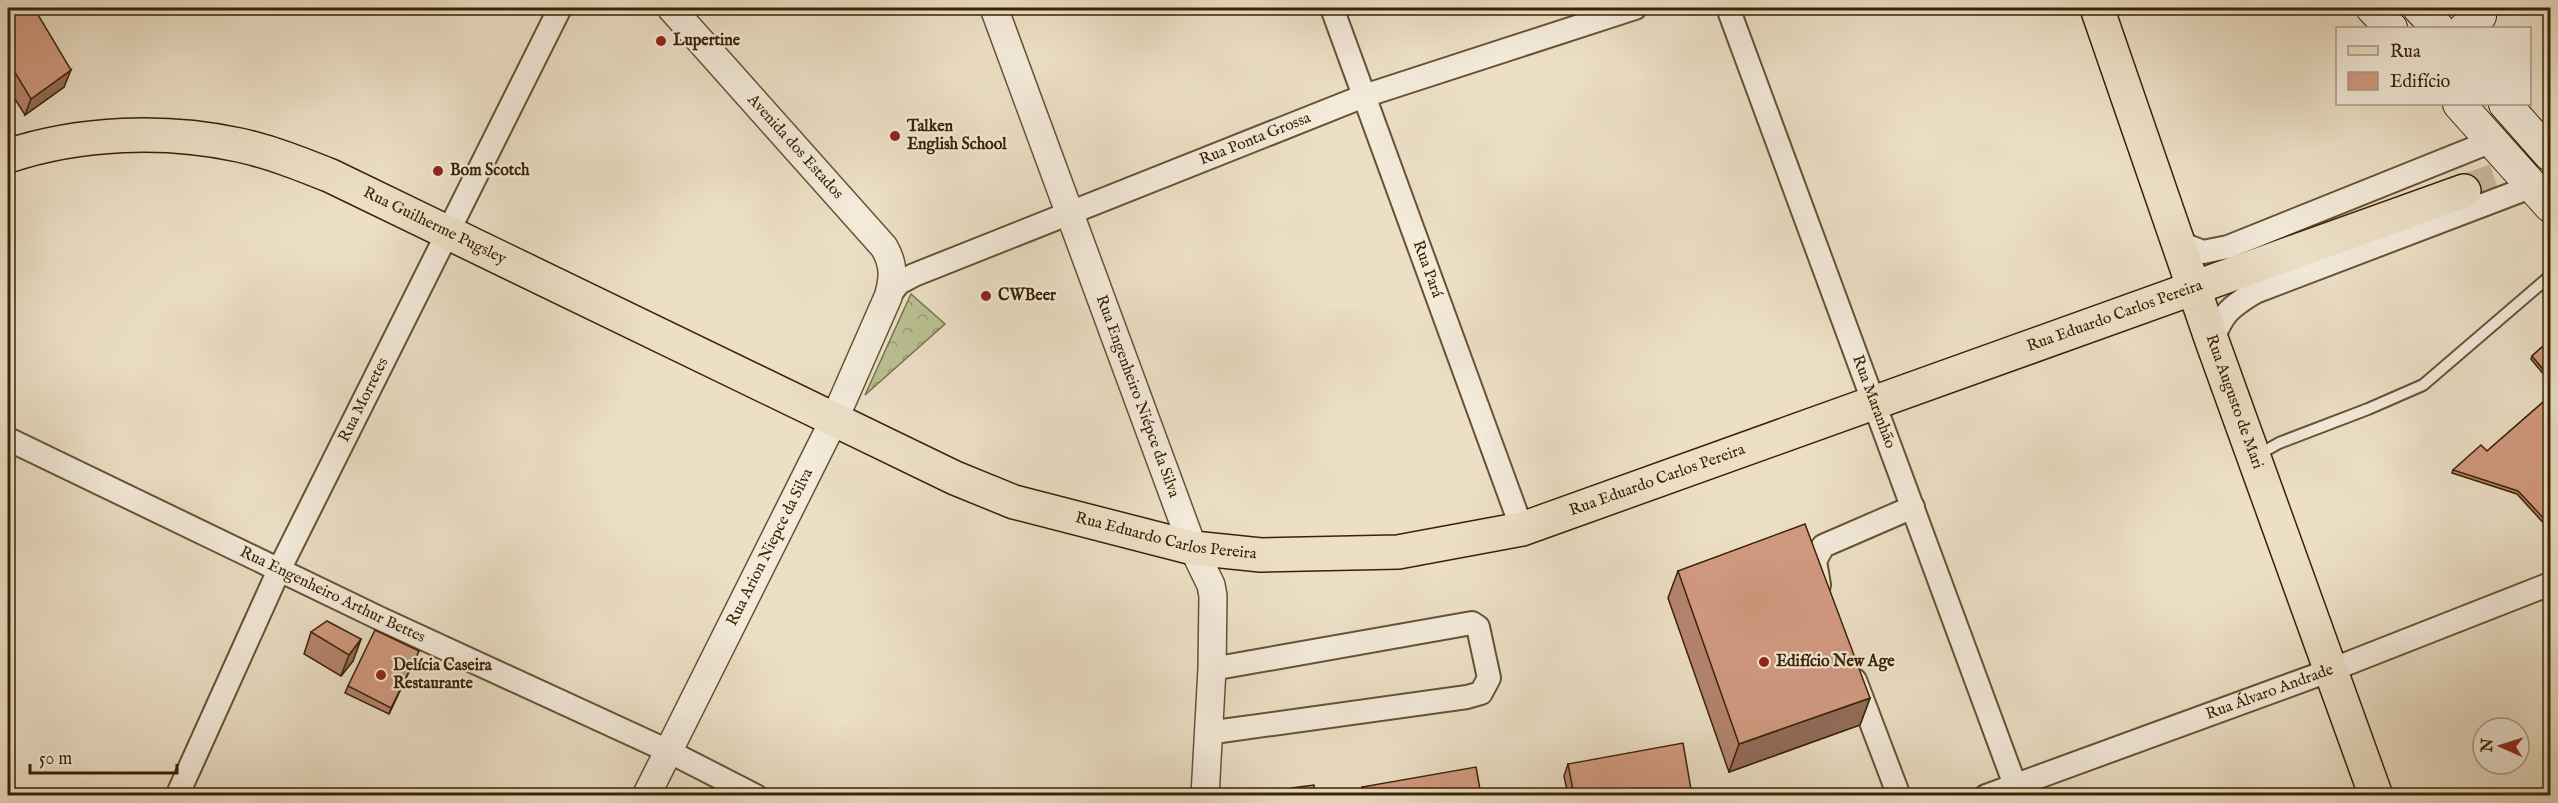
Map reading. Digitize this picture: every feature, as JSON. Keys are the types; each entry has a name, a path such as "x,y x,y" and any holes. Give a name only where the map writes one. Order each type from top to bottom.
{"main road":[{"name":"Rua Augusto de Mari","path":"2097,8 2196,287 2212,341 2256,456 2376,795"},
{"path":"2372,8 2390,27"},
{"path":"2419,8 2437,27"},
{"path":"2459,105 2542,196"},
{"path":"2513,109 2550,154"},
{"name":"Rua Guilherme Pugsley","path":"8,156 69,142 114,136 157,135 208,139 241,145 312,168 834,420"},
{"name":"Rua Eduardo Carlos Pereira","path":"834,420 955,478 1014,502 1193,548 1261,555 1398,552 1522,529 2464,191"}],"street":[{"name":"Rua Morretes","path":"177,795 279,570 560,8"},
{"name":"Avenida dos Estados","path":"671,8 884,247 890,256 893,276 888,297"},
{"name":"Rua Engenheiro Niépce da Silva","path":"994,8 1193,548 1211,585 1212,669 1205,795"},
{"name":"Rua Pará","path":"1332,8 1522,529"},
{"name":"Rua Ponta Grossa","path":"888,297 899,283 914,274 1364,96 1635,8"},
{"name":"Rua Maranhão","path":"1728,8 2017,790"},
{"name":"Rua Eduardo Carlos Pereira","path":"2180,243 2203,252 2228,247 2492,141"},
{"path":"2212,341 2220,320 2229,308 2255,292 2542,196"},
{"name":"Rua Arion Niepce da Silva","path":"646,795 834,420 888,297"},
{"name":"Rua Engenheiro Arthur Bettes","path":"8,439 279,570 668,751 756,795"},
{"path":"1826,603 1817,581 1815,561 1823,546 1912,507"},
{"name":"Rua Álvaro Andrade","path":"1986,795 2017,790 2550,585"},
{"path":"1207,733 1467,697 1481,693 1489,678 1478,627 1472,623 1212,669"},
{"path":"1846,657 1899,795"}],"lane":[{"path":"2256,456 2279,443 2368,410 2423,385 2550,279"}],"green space":[{"path":"911,294 945,324 865,395"}],"building":[{"path":"8,8 34,8 71,70 31,99 8,61"},
{"path":"2550,340 2550,378 2532,356"},
{"path":"2550,396 2550,525 2518,491 2453,470 2481,445 2487,451"},
{"name":"Edifício New Age","path":"1805,524 1870,698 1739,744 1678,571"},
{"path":"327,621 361,639 349,655 311,632"},
{"name":"Delícia Caseira Restaurante","path":"375,630 419,651 391,708 348,686"},
{"path":"1683,743 1692,795 1574,795 1568,764"},
{"path":"1476,767 1481,795 1364,795 1362,787"},
{"path":"1314,785 1315,795 1293,795 1292,788"},
{"path":"1282,789 1282,795 1251,795 1251,792"}],"tunnel":[{"path":"2464,191 2550,161"}],"place":[{"name":"Lupertine","path":"661,41"},
{"name":"Talken English School","path":"895,136"},
{"name":"Bom Scotch","path":"438,171"},
{"name":"CWBeer","path":"986,296"},
{"name":"Edifício New Age","path":"1764,662"},
{"name":"Delícia Caseira Restaurante","path":"381,675"}]}
